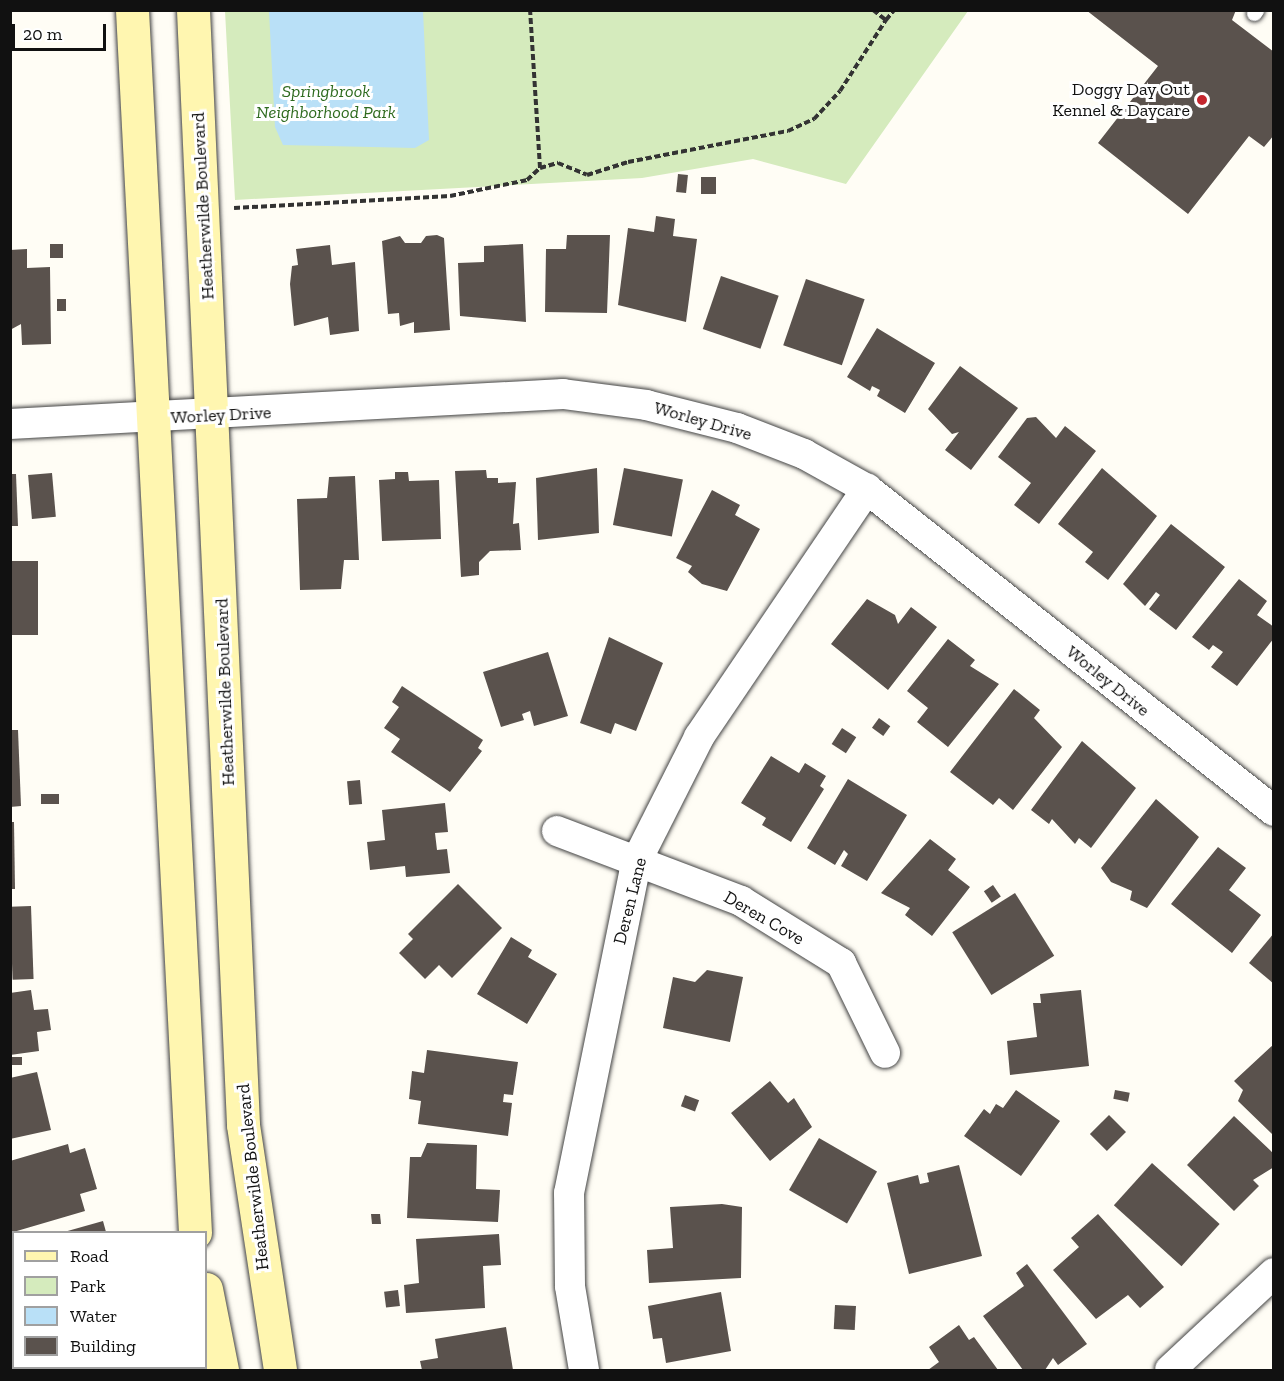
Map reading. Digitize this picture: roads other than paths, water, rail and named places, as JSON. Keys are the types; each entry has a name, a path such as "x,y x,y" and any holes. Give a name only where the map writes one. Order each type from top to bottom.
{"main road":[{"path":"132,10 195,1231"},
{"name":"Heatherwilde Boulevard","path":"194,10 214,415 243,1125 280,1371"},
{"path":"207,1294 222,1371"}],"street":[{"name":"Worley Drive","path":"10,424 152,419 563,394 646,405 737,428 804,454 867,489 1274,811"},
{"name":"Deren Lane","path":"584,1371 570,1286 569,1193 637,860 699,737 867,489"},
{"name":"Deren Cove","path":"557,831 741,901 841,963 885,1053"},
{"path":"1170,1371 1274,1273"}],"water":[{"path":"269,11 423,11 429,140 415,148 283,145 275,127"}],"place":[{"name":"Doggy Day Out Kennel & Daycare","path":"1202,100"}],"park label":[{"name":"Springbrook Neighborhood Park","path":"326,102"}]}
